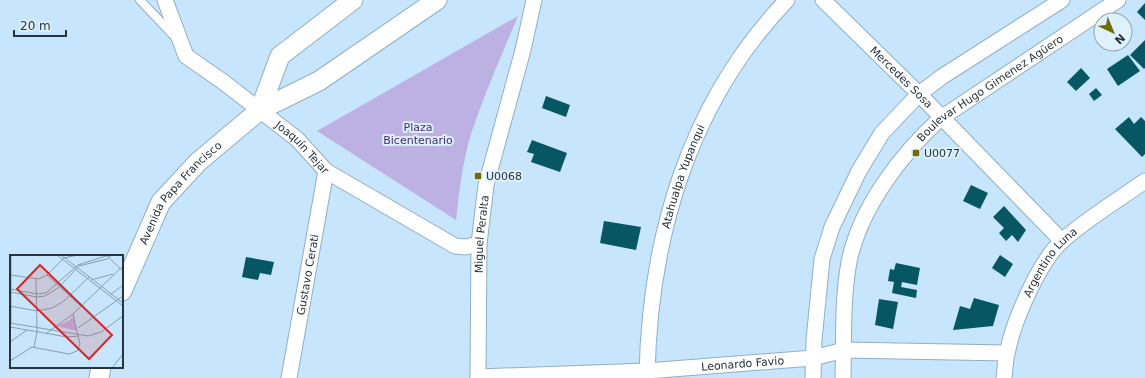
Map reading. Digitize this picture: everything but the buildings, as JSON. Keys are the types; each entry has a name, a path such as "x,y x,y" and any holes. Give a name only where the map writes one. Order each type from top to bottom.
{"street":[{"name":"Joaquín Tejar","path":"165,0 179,41 186,56 222,81 297,140 326,171 455,246 465,247 479,244"},
{"name":"Avenida Papa Francisco","path":"260,110 280,56 353,0"},
{"name":"Avenida Papa Francisco","path":"123,289 161,202 198,162 260,110 319,80 437,0"},
{"name":"Miguel Peralta","path":"478,377 479,244 486,185 523,50 534,0"},
{"name":"Atahualpa Yupanqui","path":"647,374 655,277 661,242 673,197 686,159 700,126 720,89 748,47 787,0"},
{"name":"Mercedes Sosa","path":"823,0 919,94 1062,241"},
{"path":"813,378 813,358 822,259 832,227 859,171 882,133 919,94 943,76 1062,0"},
{"name":"Boulevar Hugo Gimenez Agüero","path":"843,378 846,283 849,261 860,231 874,201 897,164 919,138 941,118 1118,0"},
{"name":"Gustavo Cerati","path":"289,378 326,171"},
{"name":"Argentino Luna","path":"1004,378 1007,353 1019,316 1046,261 1062,241 1145,181"},
{"name":"Leonardo Favio","path":"478,377 647,374 813,358 844,350 1007,353"},
{"path":"99,378 101,368"}],"lane":[{"path":"140,0 179,41"}],"green space":[{"name":"Plaza Bicentenario","path":"518,16 486,94 469,141 463,170 456,220 317,131"}],"place":[{"name":"U0077","path":"916,153"},
{"name":"U0068","path":"478,176"}]}
